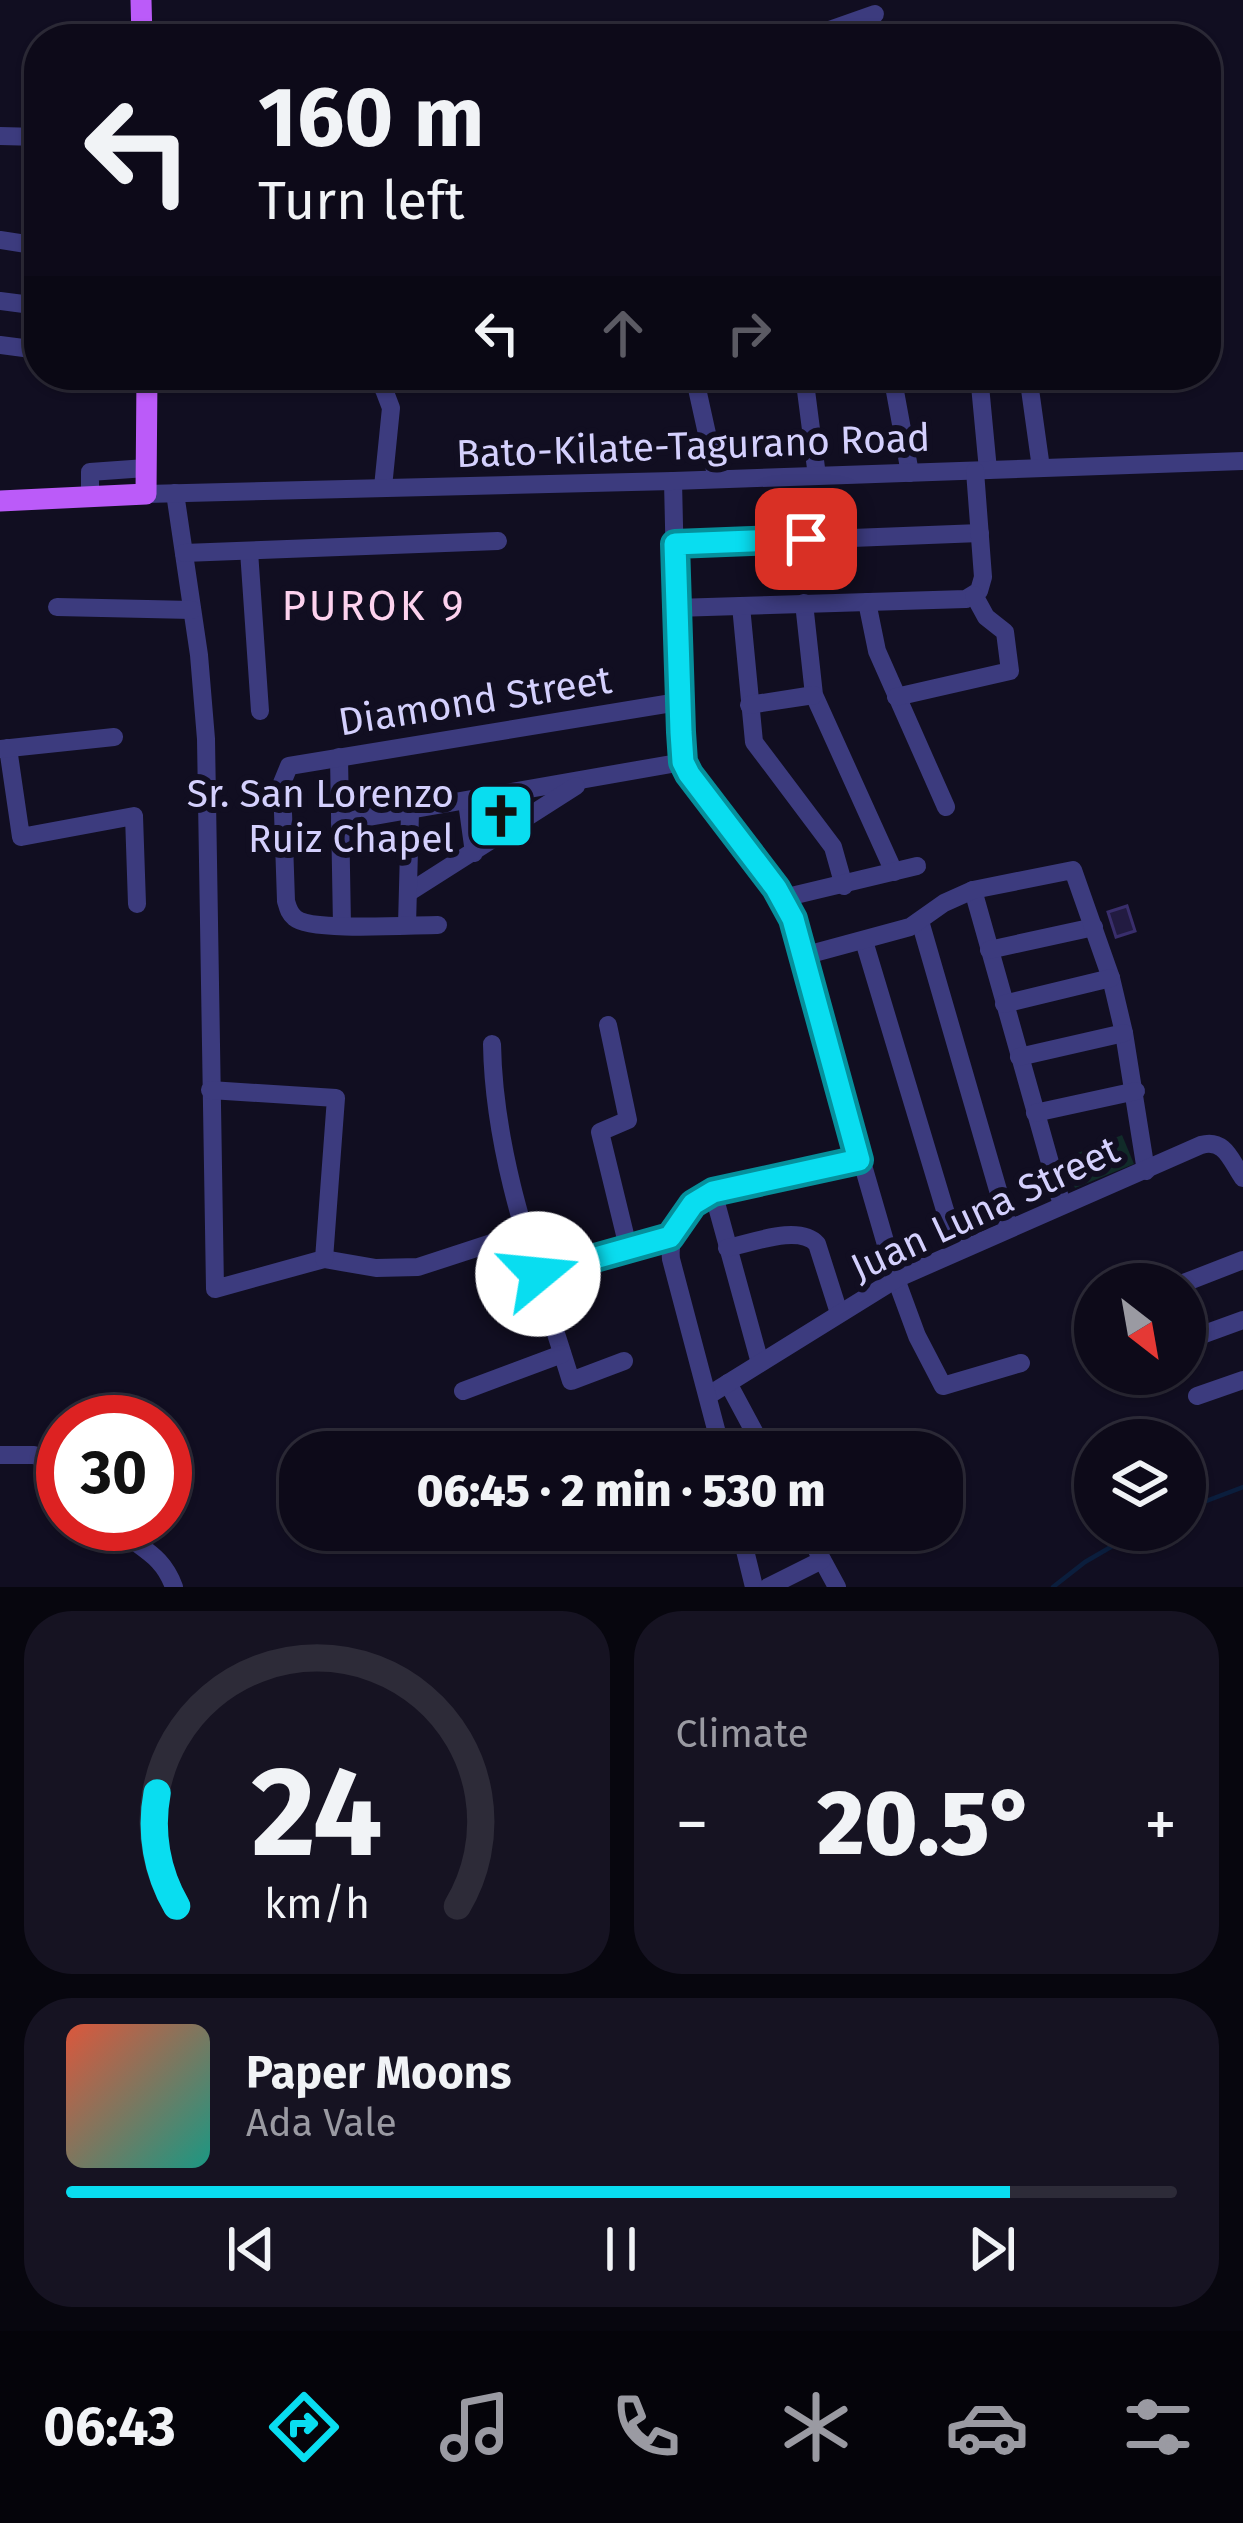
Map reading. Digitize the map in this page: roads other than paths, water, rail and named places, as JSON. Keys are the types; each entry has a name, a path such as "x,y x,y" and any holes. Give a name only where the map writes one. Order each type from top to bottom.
{"main road":[{"path":"0,501 146,494 147,390"}],"street":[{"path":"846,24 875,14"},
{"path":"382,487 391,408 384,390"},
{"path":"697,390 717,479"},
{"path":"806,390 817,476"},
{"path":"895,390 910,473"},
{"path":"974,596 982,577 980,390"},
{"path":"1030,390 1041,467"},
{"name":"Bato-Kilate-Tagurano Road","path":"146,494 674,482 1243,461"},
{"path":"90,496 90,472 146,468"},
{"path":"674,482 683,762 696,786 783,898 896,1280 943,1386 1021,1364"},
{"path":"176,493 206,740 215,1289 324,1259 398,1270 525,1232"},
{"path":"675,544 980,532"},
{"path":"184,553 498,542"},
{"path":"249,551 260,712"},
{"path":"675,608 956,601 974,596"},
{"path":"896,697 1010,670 1005,632 986,617 974,596"},
{"path":"867,602 873,640 946,807"},
{"path":"804,603 814,695 894,872"},
{"path":"57,607 192,610"},
{"path":"741,607 758,751 833,847 844,886"},
{"path":"749,705 814,695"},
{"name":"Diamond Street","path":"342,926 305,923 288,909 282,783 294,763 678,702"},
{"path":"114,737 4,748 21,836 134,816 137,904"},
{"path":"339,757 342,926 438,925"},
{"path":"340,822 683,762"},
{"path":"408,893 588,779"},
{"path":"467,802 473,853"},
{"path":"407,926 410,812"},
{"path":"783,898 917,866"},
{"path":"803,956 920,921 973,890 1069,869 1078,878 1111,978 1136,1091 1146,1171"},
{"path":"973,890 1062,1205"},
{"path":"920,921 1009,1228"},
{"path":"989,950 1094,927"},
{"path":"864,941 957,1250"},
{"path":"1004,1004 1111,978"},
{"path":"608,1025 628,1120 600,1132 628,1247"},
{"path":"1019,1057 1124,1033"},
{"path":"492,1044 496,1122 571,1381 624,1361"},
{"path":"210,1090 336,1098 324,1259"},
{"path":"1035,1113 1136,1091"},
{"name":"Juan Luna Street","path":"709,1395 896,1280 1201,1145 1216,1143 1243,1178"},
{"path":"717,1431 671,1259 670,1237 693,1204 713,1192 859,1160"},
{"path":"713,1192 760,1364"},
{"path":"727,1248 797,1234 809,1236 817,1244 839,1313"},
{"path":"538,1274 670,1237"},
{"path":"1206,1274 1243,1260"},
{"path":"1206,1333 1243,1320"},
{"path":"463,1390 562,1354"},
{"path":"1197,1396 1243,1380"},
{"path":"728,1383 754,1431"},
{"path":"0,1455 36,1455"},
{"path":"148,1551 159,1558 174,1587"},
{"path":"745,1551 754,1587"},
{"path":"817,1551 837,1587"},
{"path":"767,1587 822,1560"}],"waterway":[{"path":"1206,1501 1243,1487"},
{"path":"1053,1587 1104,1551"}],"place":[{"name":"Sr. San Lorenzo Ruiz Chapel","path":"501,816"}],"district":[{"name":"PUROK 9","path":"374,606"}]}
